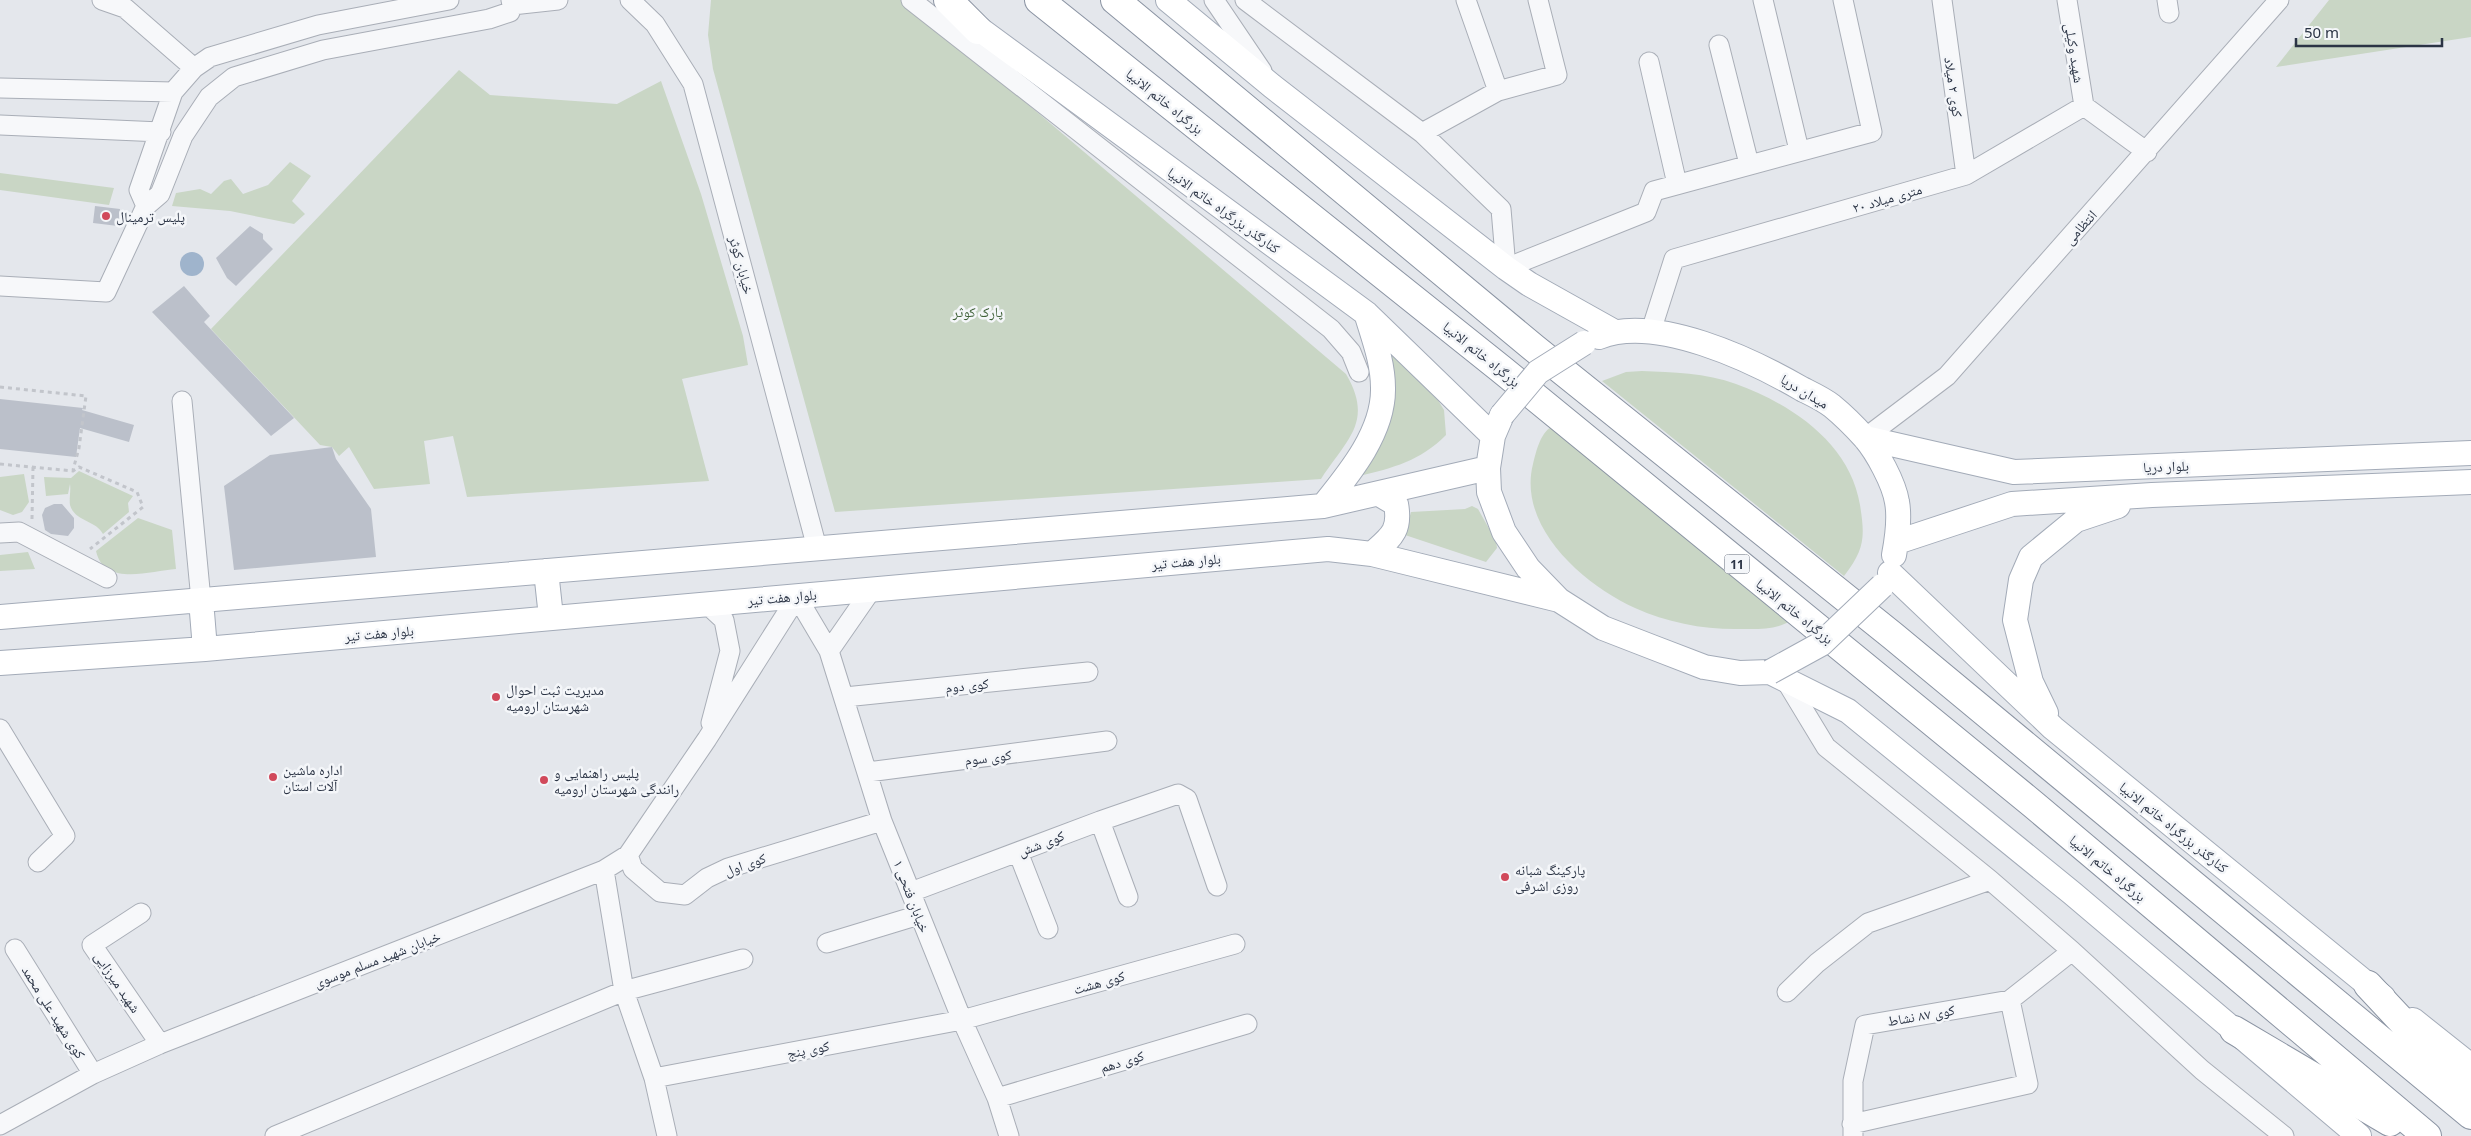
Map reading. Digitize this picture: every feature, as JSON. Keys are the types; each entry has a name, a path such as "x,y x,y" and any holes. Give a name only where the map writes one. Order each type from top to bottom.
{"highway":[{"path":"948,0 978,30"},
{"name":"بزرگراه خاتم الانبیا","path":"1039,0 1501,369 2034,805 2427,1136"},
{"path":"1115,0 1534,348 1901,642 2471,1115"},
{"path":"2368,985 2471,1095"},
{"path":"2234,1030 2414,1136"}],"main road":[{"name":"کنارگذر بزرگراه خاتم الانبیا","path":"943,0 978,30 1367,314 1498,425"},
{"path":"1168,0 1272,86 1506,268 1529,284 1613,331"},
{"path":"1323,506 1350,473 1379,417 1384,389 1381,366 1367,314"},
{"name":"میدان دریا","path":"1498,425 1538,372 1584,343 1613,331 1651,331 1713,346 1776,374 1831,405 1865,438 1883,466 1897,501 1897,542 1886,580"},
{"path":"1498,425 1488,468 1489,492 1504,532 1528,568 1559,600 1603,628 1704,667 1778,677 1848,711 2072,893 2359,1136"},
{"name":"بلوار دریا","path":"1865,438 2014,472 2471,453"},
{"path":"0,617 1323,506 1488,468"},
{"name":"بلوار دریا","path":"1897,542 2012,504 2152,495 2471,482"},
{"path":"1372,554 1393,535 1398,520 1396,504 1379,494"},
{"path":"2053,728 2031,682 2015,620 2021,580 2031,557 2076,520 2152,495"},
{"name":"بلوار هفت تیر","path":"0,664 205,649 1328,549 1372,554 1559,600"},
{"path":"546,572 551,617"},
{"path":"1778,677 1821,644 1886,580"},
{"name":"کنارگذر بزرگراه خاتم الانبیا","path":"1886,580 2053,728 2368,985 2471,1066"},
{"path":"201,600 205,649"}],"street":[{"path":"102,0 125,8 194,68"},
{"path":"146,206 139,190 161,132 173,92 194,68 210,57 318,25 449,0"},
{"path":"0,286 106,292 146,206 160,194 183,136 209,98 234,77 322,50 489,19 510,12 512,2 558,0"},
{"name":"خیابان کوثر","path":"630,0 655,24 693,84 817,548"},
{"path":"911,0 1331,329 1352,352 1359,372"},
{"path":"1214,0 1272,86"},
{"path":"1245,0 1422,133 1501,209 1506,268 1646,212 1654,191 1799,150 1872,132 1843,0"},
{"path":"1466,0 1498,91"},
{"path":"1422,133 1498,91 1556,75 1538,0"},
{"path":"1763,0 1799,150"},
{"name":"کوی ۲ میلاد","path":"1942,0 1966,175"},
{"name":"شهید وکیلی","path":"2067,0 2084,106"},
{"name":"انتظامی","path":"1865,438 1947,376 2147,152 2278,0"},
{"path":"1719,45 1749,164"},
{"path":"1649,62 1677,184"},
{"path":"0,88 173,92"},
{"path":"2084,106 2147,152"},
{"name":"۲۰ متری میلاد","path":"1651,331 1674,259 1966,175 2084,106"},
{"path":"0,125 161,132"},
{"path":"182,402 201,600"},
{"path":"0,534 19,532 107,578"},
{"path":"829,651 872,589"},
{"name":"خیابان فتحی ۱","path":"798,597 829,651 845,697 882,821 962,1020 997,1098 1009,1136"},
{"name":"خیابان شهید مسلم موسوی","path":"0,1125 93,1074 160,1044 604,870 628,855 707,738 798,597"},
{"name":"خیابان شهید مسلم موسوی","path":"679,606 710,607 724,620 730,651 707,738"},
{"name":"کوی دوم","path":"845,697 1088,672"},
{"path":"1778,677 1826,747 1990,880 2072,951 2202,1070 2284,1136"},
{"path":"0,729 65,836 38,862"},
{"name":"کوی سوم","path":"868,772 1107,742"},
{"name":"کوی شش","path":"911,892 1100,821 1173,796 1183,795 1187,799 1217,886"},
{"name":"کوی اول","path":"628,855 633,869 660,892 685,895 707,878 728,868 882,821"},
{"path":"1100,821 1128,897"},
{"path":"1018,852 1048,929"},
{"path":"604,870 624,991 654,1078 667,1136"},
{"path":"1787,992 1817,963 1868,924 1882,917 1990,880"},
{"name":"شهید میرزایی","path":"142,913 92,945 160,1044"},
{"path":"827,943 919,915"},
{"name":"کوی هشت","path":"962,1020 1235,944"},
{"name":"کوی شهید علی محمد","path":"15,949 93,1074"},
{"name":"کوی ۸۷ نشاط","path":"1852,1130 1853,1081 1865,1025 2010,1000 2072,951"},
{"path":"275,1136 624,991 744,959"},
{"path":"1852,1130 2028,1084 2010,1000"},
{"name":"کوی پنج","path":"654,1078 962,1020"},
{"name":"کوی دهم","path":"997,1098 1247,1024"}],"path":[{"path":"0,387 86,396 80,448 72,470"},
{"path":"0,464 72,470 79,467 137,492 142,507 88,550"},
{"path":"32,528 33,467"}],"green space":[{"name":"پارک کوثر","path":"711,0 905,0 1346,374 1358,405 1357,418 1348,441 1321,479 835,512 713,69 708,35"},
{"path":"2329,0 2471,0 2471,37 2276,67"},
{"path":"459,70 490,95 617,104 661,81 701,194 743,336 748,365 682,379 709,481 467,497 453,436 424,441 430,484 374,489 349,447 339,456 332,447 320,445 211,329"},
{"path":"290,162 311,176 292,201 305,214 294,224 230,211 172,206 176,193 200,189 211,194 224,181 231,179 243,194 268,185"},
{"path":"0,173 114,188 109,205 0,190"},
{"path":"1389,355 1393,355 1433,392 1444,410 1446,435 1426,451 1406,462 1359,476"},
{"path":"1642,371 1701,375 1725,380 1757,392 1797,415 1831,445 1844,463 1854,483 1863,526 1860,550 1844,576 1602,381 1626,372"},
{"path":"1551,427 1790,621 1779,626 1761,629 1701,627 1674,622 1635,608 1595,585 1559,551 1545,531 1535,510 1531,487 1533,464 1541,439"},
{"path":"79,471 133,496 128,503 129,512 103,534 100,529 76,515 73,511 70,505 70,484 68,494 46,496 44,477 71,478"},
{"path":"24,474 29,502 22,512 13,515 0,510 0,477"},
{"path":"1472,506 1478,509 1496,541 1497,548 1486,562 1405,535 1411,512 1465,509"},
{"path":"138,518 172,530 176,569 141,574 118,573 108,569 101,562 96,551"},
{"path":"28,552 35,569 0,571 0,555"}],"water":[{"path":"192,252 201,255 204,264 201,273 192,276 183,273 180,264 183,255"}],"building":[{"name":"پلیس ترمینال","path":"95,206 120,209 118,226 93,223"},
{"path":"250,226 263,234 263,239 273,249 236,286 227,278 216,258"},
{"path":"184,286 210,316 204,322 294,418 271,436 152,312"},
{"path":"0,399 83,408 82,410 134,425 129,442 80,428 76,457 0,449"},
{"path":"332,447 336,459 371,509 376,557 234,570 224,486 270,455"},
{"path":"54,504 62,504 74,518 74,528 68,536 51,534 45,530 42,515 45,508"}],"place":[{"name":"پلیس ترمینال","path":"106,216"},
{"name":"مدیریت ثبت احوال شهرستان ارومیه","path":"496,697"},
{"name":"اداره ماشین آلات استان","path":"273,777"},
{"name":"پلیس راهنمایی و رانندگی شهرستان ارومیه","path":"544,780"},
{"name":"پارکینگ شبانه روزی اشرفی","path":"1505,877"}]}
